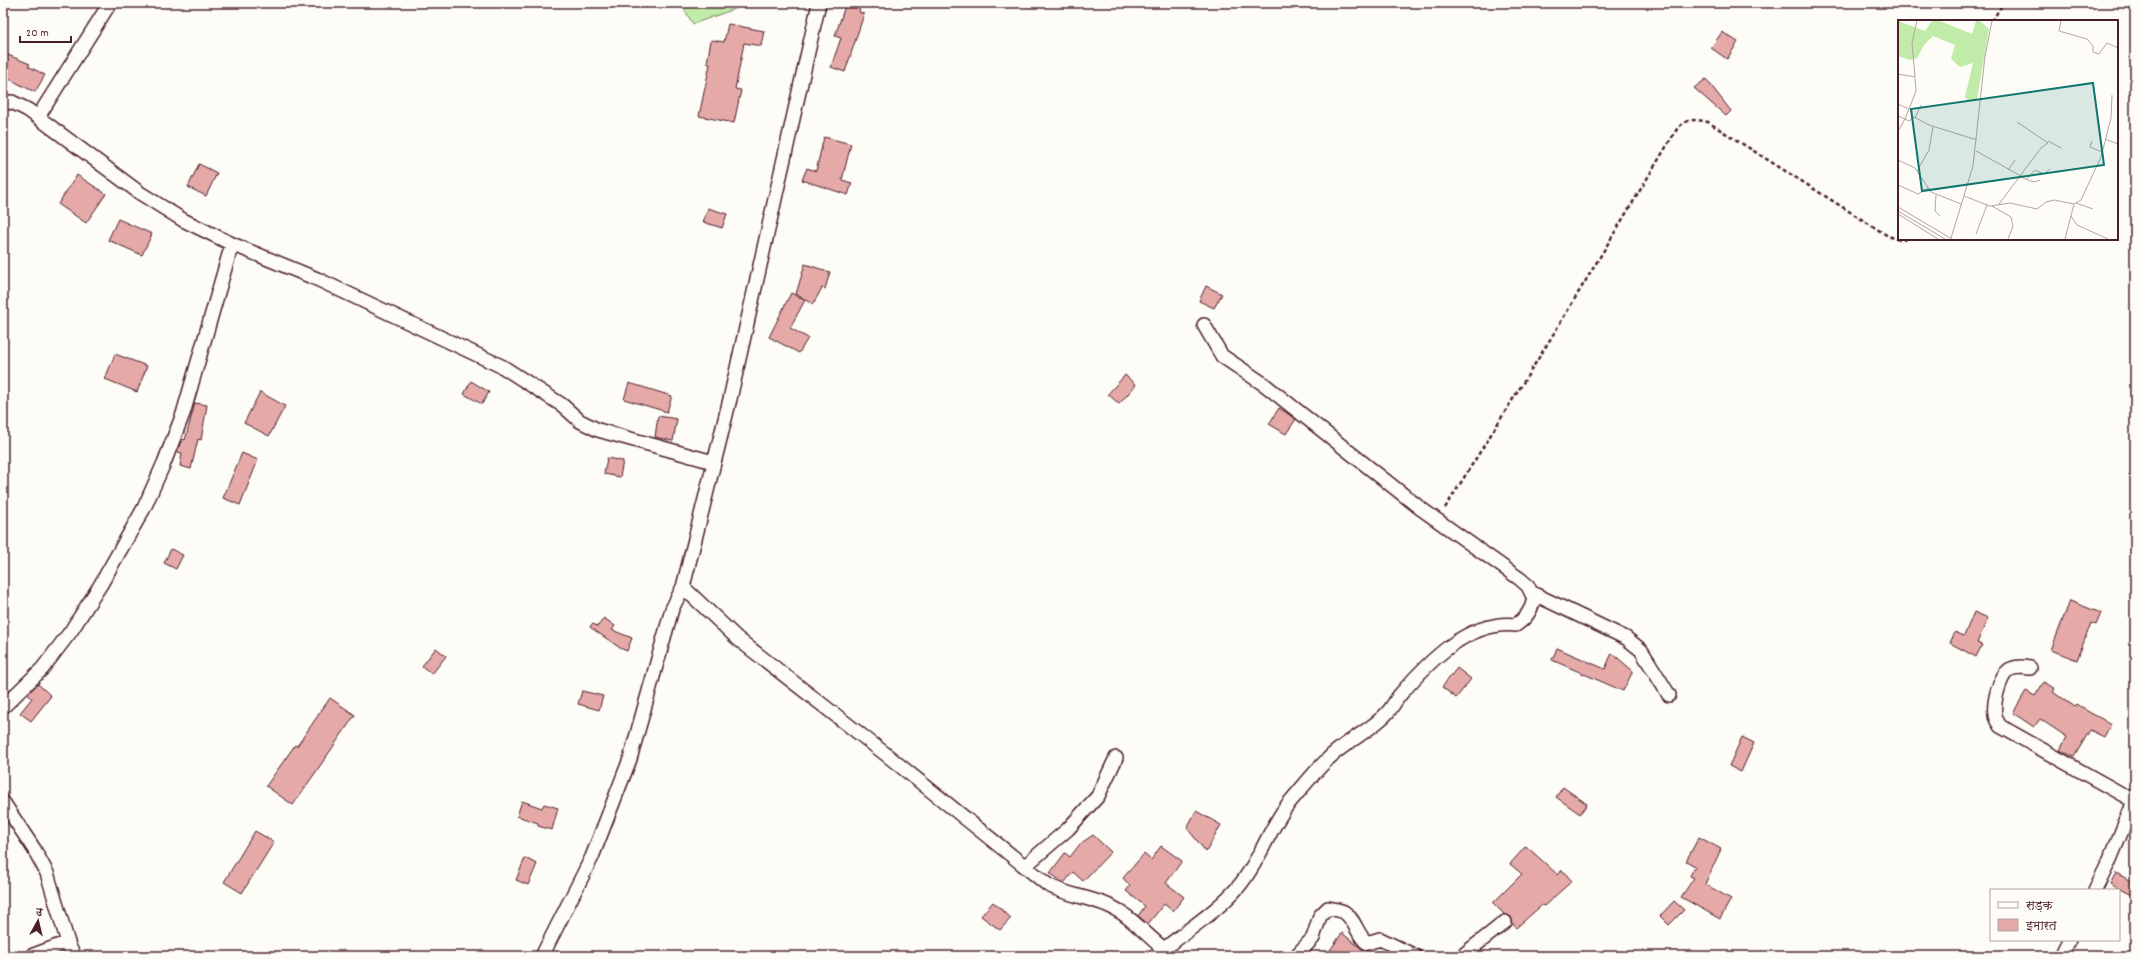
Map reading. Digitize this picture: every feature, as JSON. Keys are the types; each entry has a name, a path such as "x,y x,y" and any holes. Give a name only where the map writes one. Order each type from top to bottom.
{"street":[{"path":"38,117 110,3"},
{"path":"542,956 592,857 627,766 672,609 683,587 713,462 730,399 819,3"},
{"path":"3,103 12,102 20,105 162,208 232,244 317,278 503,367 562,405 580,421 609,434 713,462"},
{"path":"3,707 42,669 71,631 101,584 144,508 164,463 183,414 232,244"},
{"path":"1204,325 1222,356 1265,385 1420,508 1438,519 1520,579 1532,593 1626,638 1641,650 1669,695"},
{"path":"683,587 738,639 894,761 1048,885 1063,893 1108,905 1125,916 1160,952 1220,906 1240,885 1254,866 1272,830 1288,804 1329,758 1386,714 1399,696 1434,659 1455,642 1473,633 1501,624 1516,625 1525,619 1532,605 1532,593"},
{"path":"2030,668 2016,667 2008,671 2002,680 1994,706 1995,717 2000,726 2135,800 2110,862 2096,889"},
{"path":"1025,866 1068,829 1098,796 1116,758"},
{"path":"3,802 34,849 47,874 68,942 74,956"},
{"path":"1296,956 1313,938 1320,916 1328,908 1344,912 1356,927 1360,938 1367,943 1380,939 1415,956"},
{"path":"1462,956 1506,922"},
{"path":"2061,956 2068,941"},
{"path":"31,956 68,942"}],"path":[{"path":"1993,20 2002,3"},
{"path":"2130,3 2135,7"},
{"path":"1438,519 1552,336 1677,129 1684,122 1694,119 1708,122 1888,236 1898,239"}],"green space":[{"path":"680,3 751,3 693,24"}],"building":[{"path":"846,3 861,3 859,12 864,14 845,72 831,67 841,38 835,36"},
{"path":"728,24 764,31 761,46 744,43 735,89 741,90 734,123 699,116 710,64 707,63 711,40 724,42"},
{"path":"1722,32 1738,42 1727,59 1711,48"},
{"path":"3,53 30,64 28,66 45,75 35,92 3,76"},
{"path":"1706,79 1731,111 1726,116 1694,88"},
{"path":"824,137 851,144 842,180 852,183 848,195 802,180 807,168 816,171"},
{"path":"199,164 217,173 206,196 188,187"},
{"path":"77,175 106,194 86,223 58,204"},
{"path":"708,208 727,214 722,228 703,222"},
{"path":"118,219 152,234 142,255 108,240"},
{"path":"805,264 830,272 825,289 822,288 813,304 796,294"},
{"path":"1206,286 1222,294 1214,308 1199,301"},
{"path":"791,293 805,300 790,328 808,338 799,353 769,337"},
{"path":"115,354 147,366 137,392 105,379"},
{"path":"1125,375 1136,385 1119,404 1108,394"},
{"path":"471,381 489,392 482,404 464,394"},
{"path":"629,383 672,396 667,412 624,399"},
{"path":"260,392 285,406 269,436 244,423"},
{"path":"195,403 207,405 201,440 198,439 191,469 180,466 182,453 177,452 182,439 185,440"},
{"path":"1279,408 1296,419 1286,434 1269,424"},
{"path":"658,416 677,419 673,441 655,437"},
{"path":"242,453 258,460 240,505 223,498"},
{"path":"607,458 623,461 620,477 604,474"},
{"path":"171,549 183,555 176,569 164,563"},
{"path":"2070,601 2101,613 2096,625 2091,623 2077,660 2051,650"},
{"path":"1974,612 1988,618 1977,643 1982,645 1976,657 1950,643 1955,632 1964,636"},
{"path":"604,618 615,626 612,630 632,638 627,651 620,648 590,627 592,624 598,626"},
{"path":"436,648 446,656 432,674 422,666"},
{"path":"1557,648 1605,669 1612,653 1633,671 1623,691 1552,660"},
{"path":"1457,668 1471,679 1456,698 1442,687"},
{"path":"2044,682 2055,689 2053,692 2074,707 2076,705 2111,724 2104,737 2090,730 2074,757 2060,750 2067,737 2040,719 2034,727 2013,713 2026,691 2035,696"},
{"path":"38,684 51,696 31,721 20,713 32,698 27,694"},
{"path":"582,691 603,696 599,710 578,704"},
{"path":"330,698 355,715 293,805 266,786 295,745 297,746"},
{"path":"1742,737 1754,743 1741,772 1729,766"},
{"path":"1563,787 1587,804 1580,814 1556,797"},
{"path":"522,801 542,808 544,804 558,808 552,830 538,826 538,823 517,816"},
{"path":"1196,811 1221,825 1206,852 1187,828"},
{"path":"255,831 274,842 242,893 224,882"},
{"path":"1093,835 1111,852 1083,881 1073,872 1064,883 1050,873 1065,853 1070,857 1080,844"},
{"path":"1699,837 1721,849 1705,884 1731,899 1720,919 1681,897 1694,878 1690,876 1695,866 1686,861"},
{"path":"1161,846 1182,861 1166,883 1184,897 1173,911 1164,904 1148,924 1138,916 1145,906 1126,891 1130,886 1123,878 1144,854 1151,860"},
{"path":"1526,846 1558,875 1562,870 1572,881 1516,928 1511,917 1504,914 1493,903 1522,874 1510,864"},
{"path":"525,858 537,864 528,885 516,880"},
{"path":"2116,873 2135,883 2135,897 2120,889 2110,884"},
{"path":"1674,901 1684,910 1669,925 1660,916"},
{"path":"993,902 1011,918 1000,930 981,916"},
{"path":"1342,933 1362,949 1374,956 1326,956"}]}
